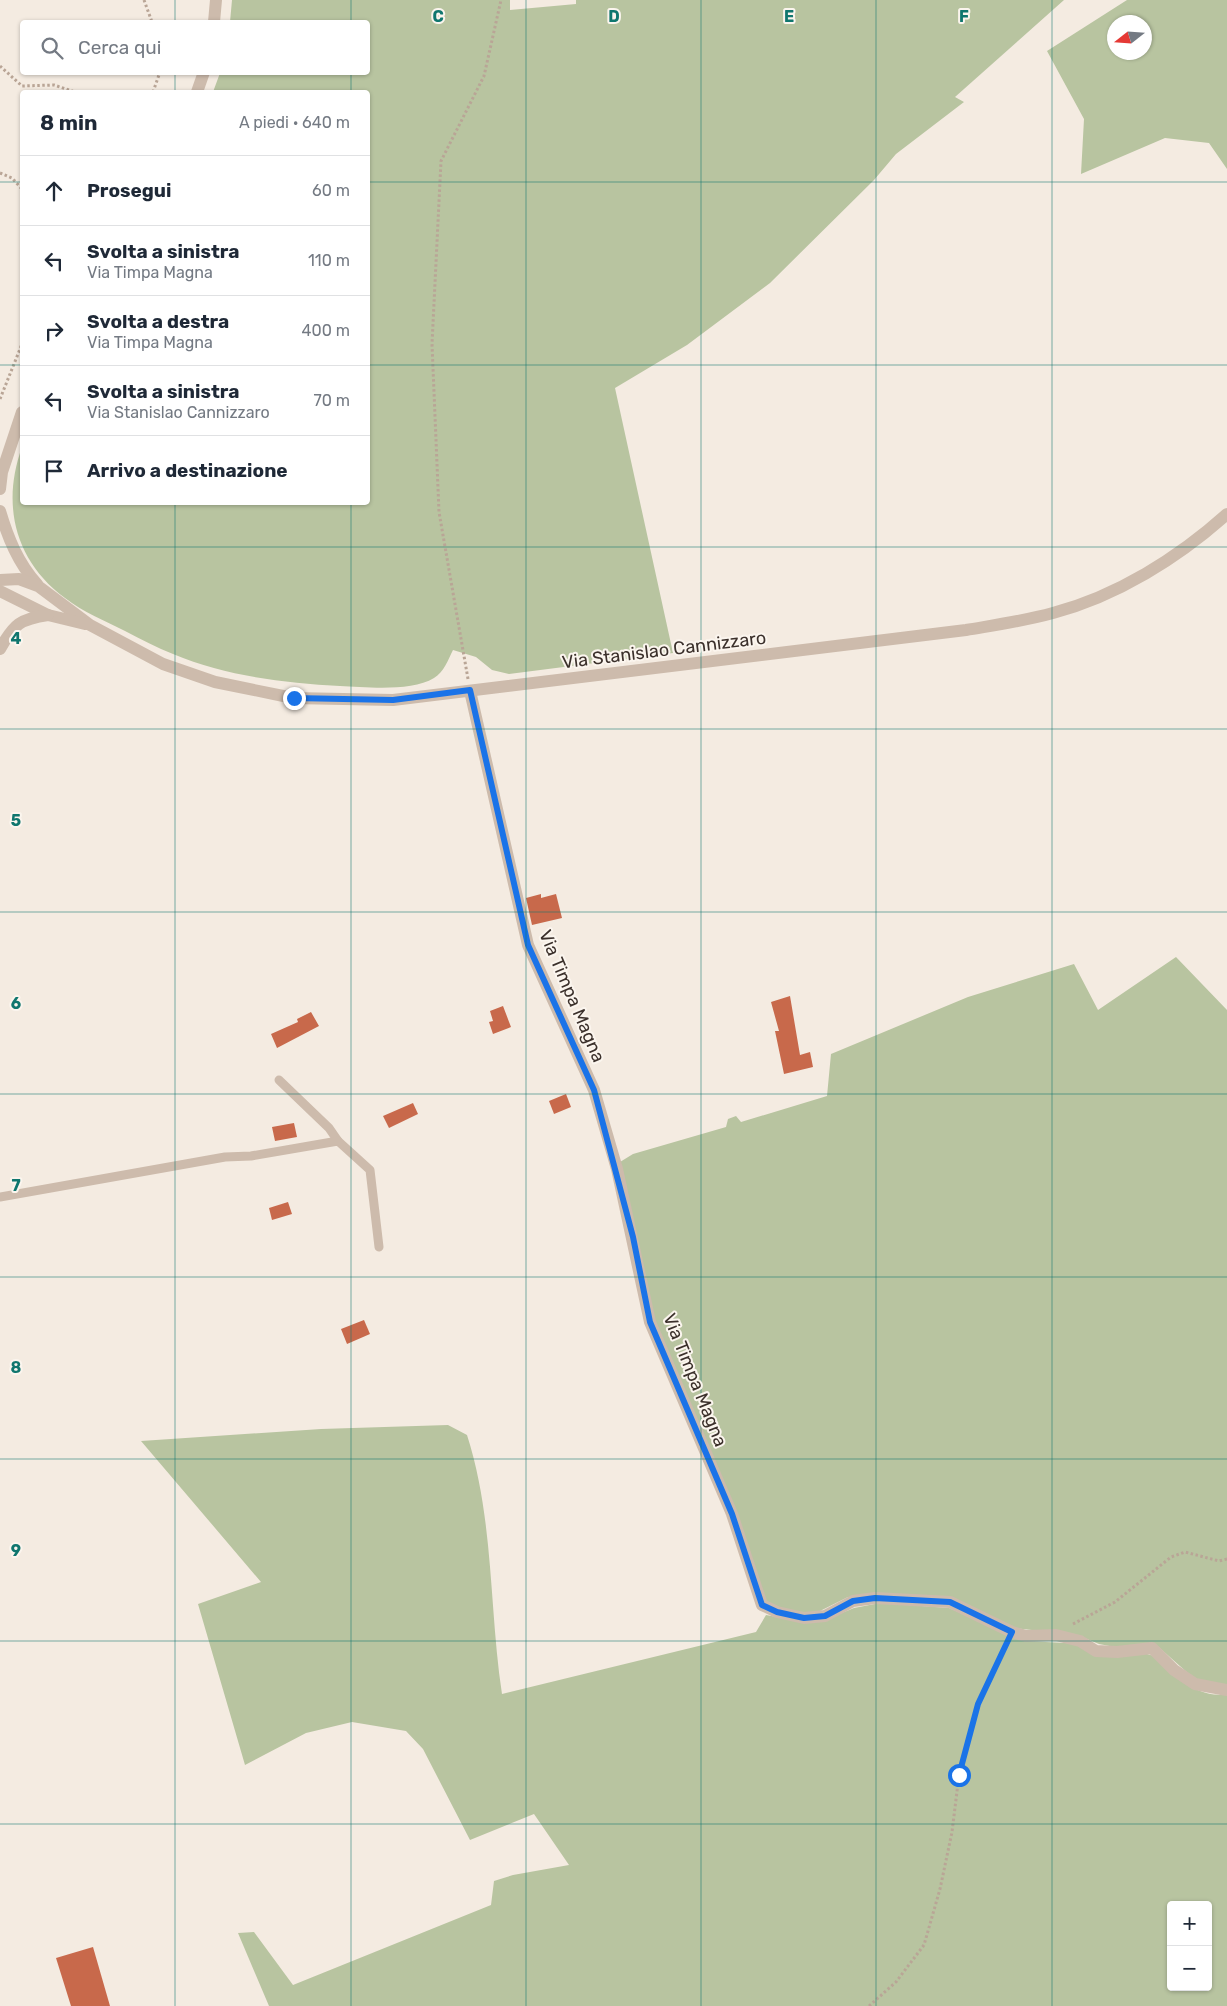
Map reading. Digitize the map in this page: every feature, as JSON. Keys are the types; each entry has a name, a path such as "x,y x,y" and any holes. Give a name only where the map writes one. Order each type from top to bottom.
{"street":[{"path":"214,20 216,0"},
{"path":"198,90 203,75"},
{"path":"0,489 2,472 20,418"},
{"path":"0,511 15,552 24,570 38,586 90,625"},
{"name":"Via Stanislao Cannizzaro","path":"90,625 163,664 215,682 294,698 393,700 966,630 1045,615 1101,595 1145,574 1177,553 1227,514"},
{"path":"0,580 18,579 38,586"},
{"path":"0,591 48,616 90,625"},
{"path":"0,649 18,622 30,618 48,616"},
{"name":"Via Timpa Magna","path":"470,690 528,945 594,1090 619,1178 650,1322 732,1514 762,1605 777,1612 804,1618 825,1616 853,1601 875,1598 950,1602 1012,1632 1026,1636 1056,1635 1080,1641 1096,1650 1117,1652 1152,1648 1174,1670 1195,1684 1227,1690"}],"lane":[{"path":"279,1080 329,1128 338,1141 370,1170 373,1213 379,1247"},
{"path":"0,1197 225,1157 251,1156 338,1141"}],"path":[{"path":"144,0 151,20"},
{"path":"470,690 439,512 433,395 433,334 441,161 484,76 501,0"},
{"path":"0,66 22,86 54,85 69,90"},
{"path":"154,90 159,75"},
{"path":"0,173 12,178 20,187"},
{"path":"0,399 20,349"},
{"path":"1056,1635 1115,1602 1171,1557 1185,1552 1219,1561 1227,1559"},
{"path":"868,2006 896,1982 924,1945 940,1889 952,1832 959,1775 978,1704 1012,1632"}],"green space":[{"path":"232,0 510,0 510,10 576,4 576,0 1064,0 955,97 964,102 896,154 874,180 770,283 687,345 615,388 673,653 509,674 492,670 476,657 453,650 443,669 434,678 413,685 388,688 319,685 255,677 213,668 167,652 94,616 65,598 34,567 24,549 17,530 13,511 13,490 20,454 20,505 370,505 370,90 214,90 219,75 370,75 370,20 230,20"},
{"path":"1127,0 1227,0 1227,169 1209,143 1165,138 1081,174 1084,119 1047,51"},
{"path":"1176,957 1227,1010 1227,1685 1202,1682 1190,1675 1154,1643 1115,1647 1099,1644 1077,1635 1013,1628 950,1597 848,1597 820,1611 805,1614 777,1608 763,1599 654,1320 620,1162 633,1154 726,1127 728,1119 736,1116 741,1122 827,1096 831,1054 968,997 1074,964 1098,1010"},
{"path":"448,1425 467,1435 476,1467 487,1531 502,1694 756,1632 766,1615 804,1622 827,1619 854,1608 880,1603 949,1608 1025,1641 1066,1643 1154,1656 1179,1678 1196,1689 1216,1695 1227,1694 1227,2006 269,2006 238,1933 254,1932 293,1985 491,1905 494,1881 513,1875 569,1865 534,1814 470,1840 423,1749 406,1731 352,1722 306,1733 245,1765 198,1604 261,1582 141,1441 321,1429"}],"building":[{"path":"541,894 541,898 556,894 562,918 532,925 526,898"},
{"path":"790,996 800,1055 810,1052 813,1067 784,1074 775,1031 779,1031 771,1002"},
{"path":"503,1006 511,1027 493,1034 489,1022 493,1021 490,1011"},
{"path":"311,1012 319,1026 277,1048 271,1034 298,1022 297,1019"},
{"path":"566,1094 571,1107 554,1114 549,1101"},
{"path":"413,1103 418,1114 389,1128 383,1116"},
{"path":"294,1123 297,1137 275,1141 272,1127"},
{"path":"288,1202 292,1214 272,1220 269,1208"},
{"path":"364,1320 370,1334 347,1344 341,1329"},
{"path":"93,1947 110,2006 71,2006 56,1958"}],"route":[{"path":"294,698 393,700 470,690 528,945 594,1090 617,1169 650,1322 732,1514 762,1605 777,1612 804,1618 825,1616 853,1601 875,1598 950,1602 1012,1632 978,1704 959,1775"}]}
